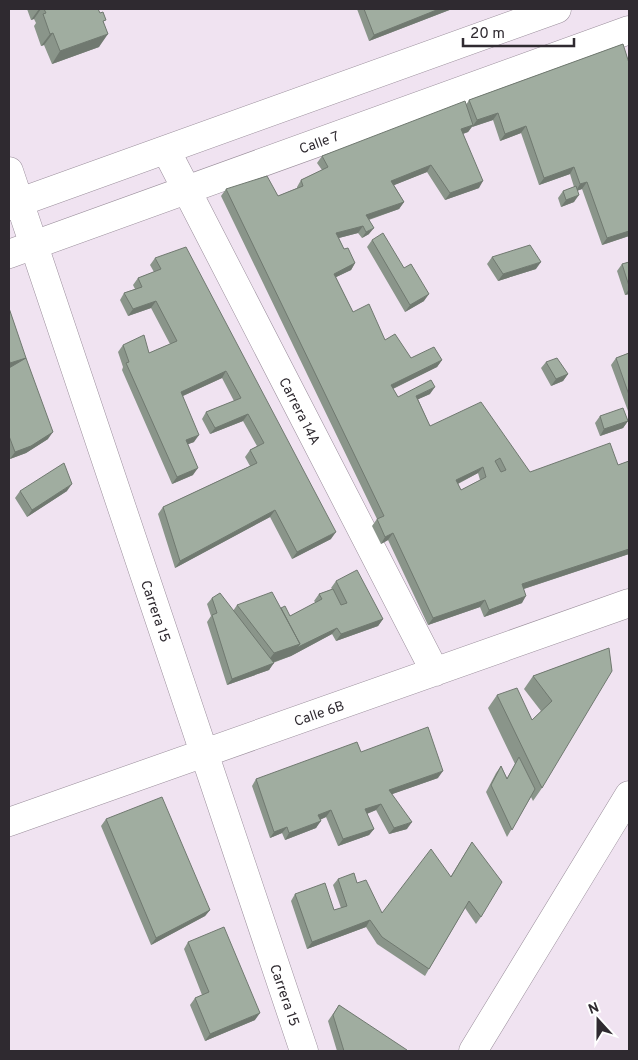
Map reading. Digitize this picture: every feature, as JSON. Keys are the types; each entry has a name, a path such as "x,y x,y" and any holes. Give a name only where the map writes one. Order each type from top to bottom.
{"main road":[{"path":"14,204 557,9"},
{"name":"Calle 7","path":"21,250 629,30"},
{"name":"Carrera 14A","path":"166,150 434,672"},
{"name":"Carrera 15","path":"9,170 21,250 204,753 304,1051"},
{"name":"Calle 6B","path":"9,822 629,603"},
{"path":"473,1051 629,794"}],"building":[{"path":"44,9 98,9 100,13 103,12 106,20 103,21 108,34 60,51 53,33 50,34 43,14 46,13"},
{"path":"364,9 439,9 374,35"},
{"path":"623,44 629,63 629,231 607,238 587,182 580,184 574,167 544,178 526,126 505,134 498,113 477,120 469,100"},
{"path":"465,101 473,125 461,129 483,181 450,193 431,165 391,181 404,202 366,215 374,228 366,232 363,226 336,233 344,249 348,248 355,263 334,274 353,312 369,304 385,340 395,334 411,358 434,347 442,360 391,385 398,397 431,380 435,387 416,396 430,426 481,402 530,472 610,443 618,465 629,461 629,549 522,584 526,596 489,610 485,600 433,618 393,533 385,537 377,519 384,516 226,189 267,176 278,196 303,186 301,180 328,167 322,156","holes":["500,458 506,470 501,472 495,461","483,467 486,477 461,490 456,480"]},
{"path":"576,186 579,195 566,200 563,191"},
{"path":"383,233 404,268 411,264 429,294 410,305 372,240"},
{"path":"530,245 541,262 503,274 492,257"},
{"path":"186,247 336,532 297,552 275,510 180,561 163,507 257,463 250,450 264,443 248,414 215,428 206,412 241,398 226,371 181,392 199,435 186,440 198,468 177,477 126,363 129,362 123,345 144,335 149,353 177,341 156,301 133,309 124,293 142,287 138,278 161,269 155,258"},
{"path":"629,262 629,286 622,264"},
{"path":"9,308 26,358 10,363 9,358"},
{"path":"629,353 629,395 616,358"},
{"path":"26,358 53,432 31,446 15,452 9,436 9,368"},
{"path":"557,358 568,374 556,379 546,362"},
{"path":"623,408 628,421 604,429 600,416"},
{"path":"64,463 72,484 32,510 20,491"},
{"path":"357,570 383,619 341,634 337,628 296,648 300,644 281,608 285,606 290,616 322,599 319,594 333,589 341,605 347,603 336,581"},
{"path":"272,592 300,644 274,653 237,605"},
{"path":"220,593 274,663 232,679 212,615 217,613 212,598"},
{"path":"609,648 612,671 542,788 497,695 517,688 532,720 552,701 533,676"},
{"path":"428,727 443,771 389,790 412,822 394,828 381,804 365,809 374,829 343,839 331,810 318,815 321,821 289,833 287,827 274,832 256,779 357,742 361,752"},
{"path":"519,757 535,789 512,830 491,785 501,766 507,779"},
{"path":"162,797 210,910 156,938 106,819"},
{"path":"472,842 502,882 481,917 469,901 429,969 382,937 370,920 312,942 295,894 325,883 334,910 347,906 338,879 354,873 357,883 366,880 382,913 431,849 451,877"},
{"path":"224,927 260,1013 210,1034 195,998 209,992 188,942"},
{"path":"339,1005 407,1050 344,1051 333,1015"}]}
